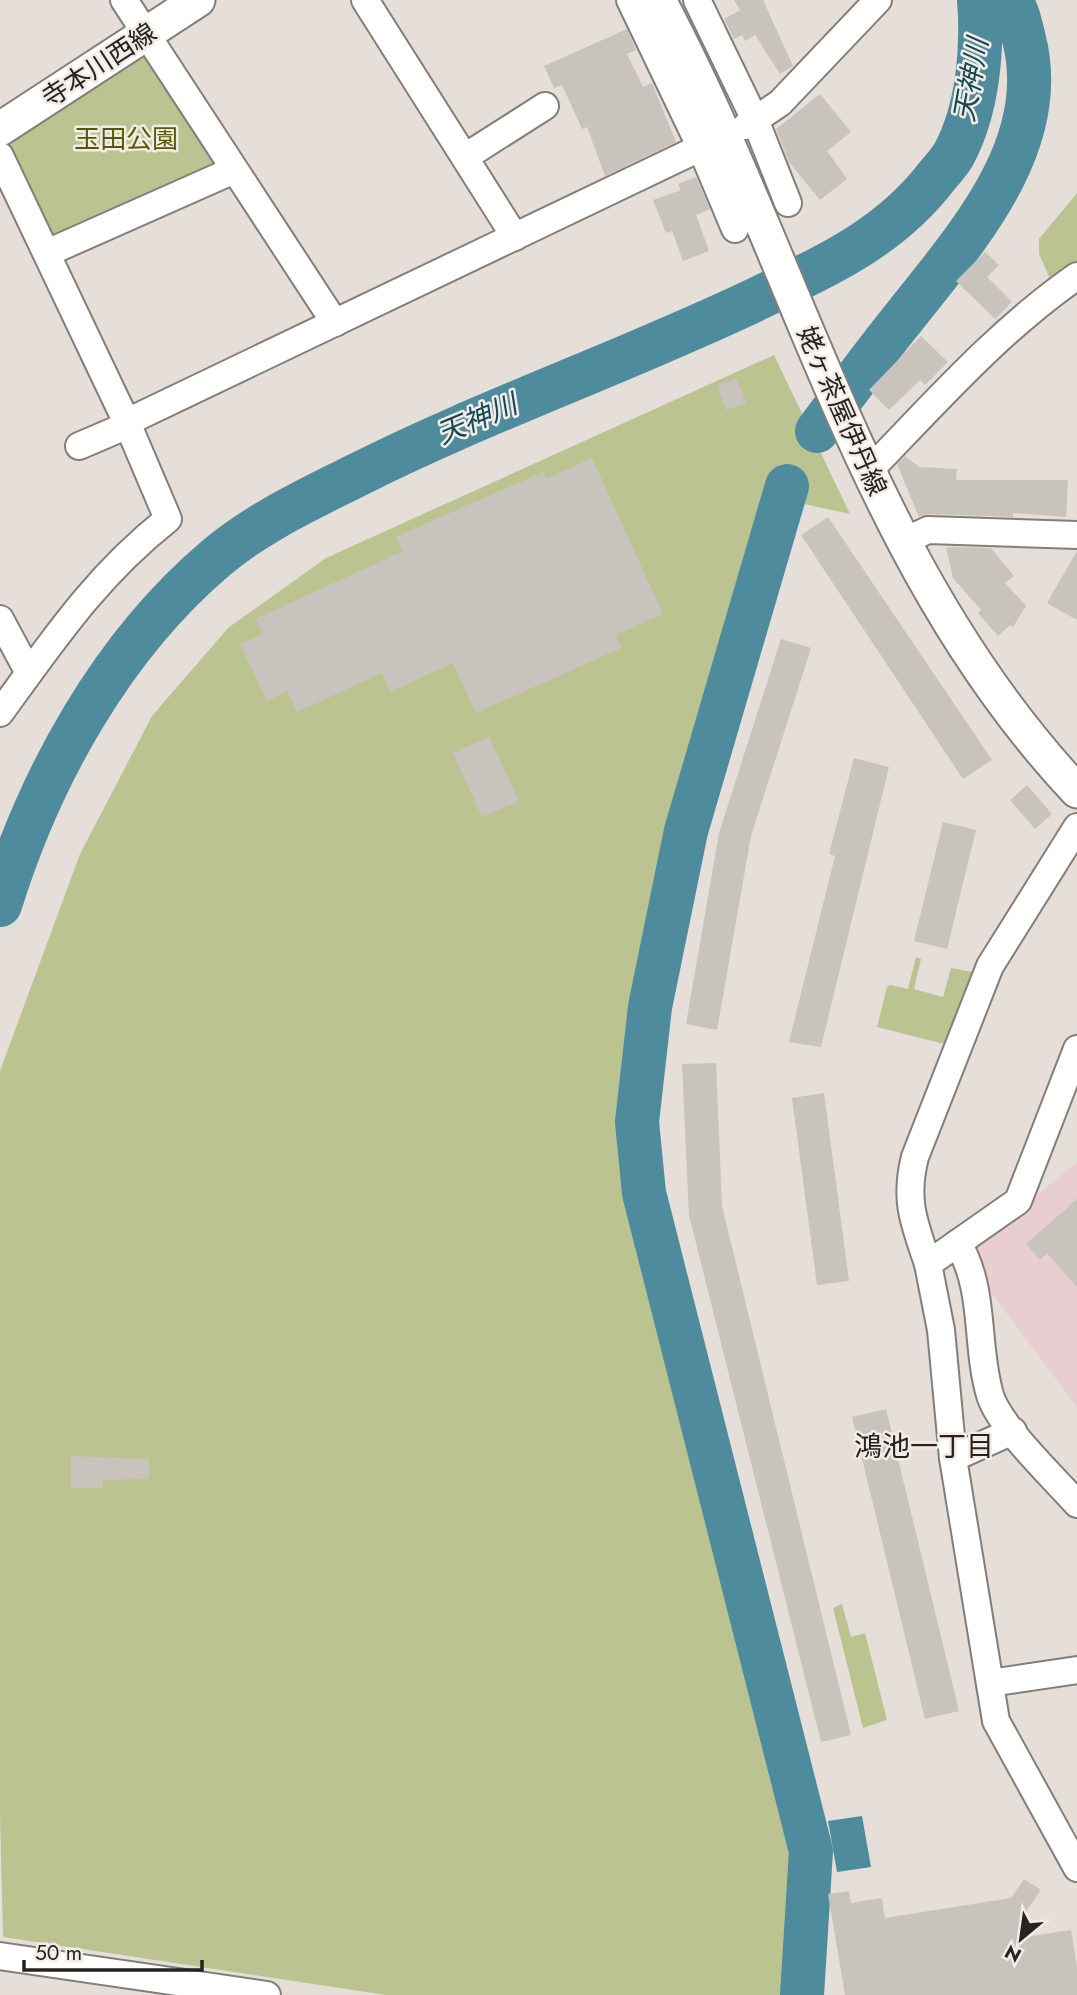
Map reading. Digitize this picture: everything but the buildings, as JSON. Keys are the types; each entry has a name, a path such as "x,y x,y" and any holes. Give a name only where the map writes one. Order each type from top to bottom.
{"main road":[{"name":"寺本川西線","path":"0,129 198,0"},
{"name":"姥ヶ茶屋伊丹線","path":"659,0 715,116 844,418 902,542 968,654 1040,751 1077,791"}],"street":[{"path":"124,0 335,323"},
{"path":"365,0 515,237"},
{"path":"630,0 703,147 735,229"},
{"path":"696,0 788,204"},
{"path":"751,124 780,103 878,0"},
{"path":"465,157 545,106"},
{"path":"79,446 703,147"},
{"path":"0,156 128,424 168,519 128,551 90,591 0,713"},
{"path":"47,253 234,170"},
{"path":"868,472 1003,334 1032,307 1077,276"},
{"path":"902,542 928,530 1077,535"},
{"path":"0,619 29,673"},
{"path":"1077,827 989,966 915,1157 909,1183 913,1220 928,1264 942,1330 953,1458 996,1721 1077,1868"},
{"path":"928,1264 1018,1201 1077,1050"},
{"path":"958,1243 970,1264 980,1310 990,1397 1013,1431 1077,1504"},
{"path":"953,1458 1013,1431"},
{"path":"990,1683 1077,1670"},
{"path":"0,1956 267,1995"}],"shaded area":[{"path":"1077,1162 1077,1407 984,1283 971,1249"}],"green space":[{"name":"玉田公園","path":"137,53 149,57 225,166 55,242 2,148 5,137"},
{"path":"1077,193 1077,266 1051,281 1039,254 1039,239"},
{"path":"774,355 850,514 763,495 679,779 629,1009 616,1118 625,1196 793,1853 784,1995 386,1995 3,1937 0,1813 0,1071 80,854 152,716 228,628 326,558"},
{"path":"916,957 921,959 914,989 943,997 951,968 978,973 952,1046 877,1027 887,987 890,985 908,989"},
{"path":"842,1604 851,1637 865,1633 887,1720 863,1728 833,1608"}],"water":[{"path":"862,1816 871,1867 837,1872 828,1821"}],"waterway":[{"name":"天神川","path":"0,905 36,809 84,716 144,631 178,593 231,546 299,504 453,430 712,320 835,260 879,232 919,197 954,154 962,136 969,118 977,78 979,0"},
{"path":"817,431 974,226 996,191 1013,155 1025,118 1029,79 1020,23 1009,0"},
{"path":"787,486 686,831 650,1007 637,1122 644,1193 811,1851 802,1995"},
{"path":"0,849 17,851"}],"district":[{"name":"鴻池一丁目","path":"924,1446"}]}
